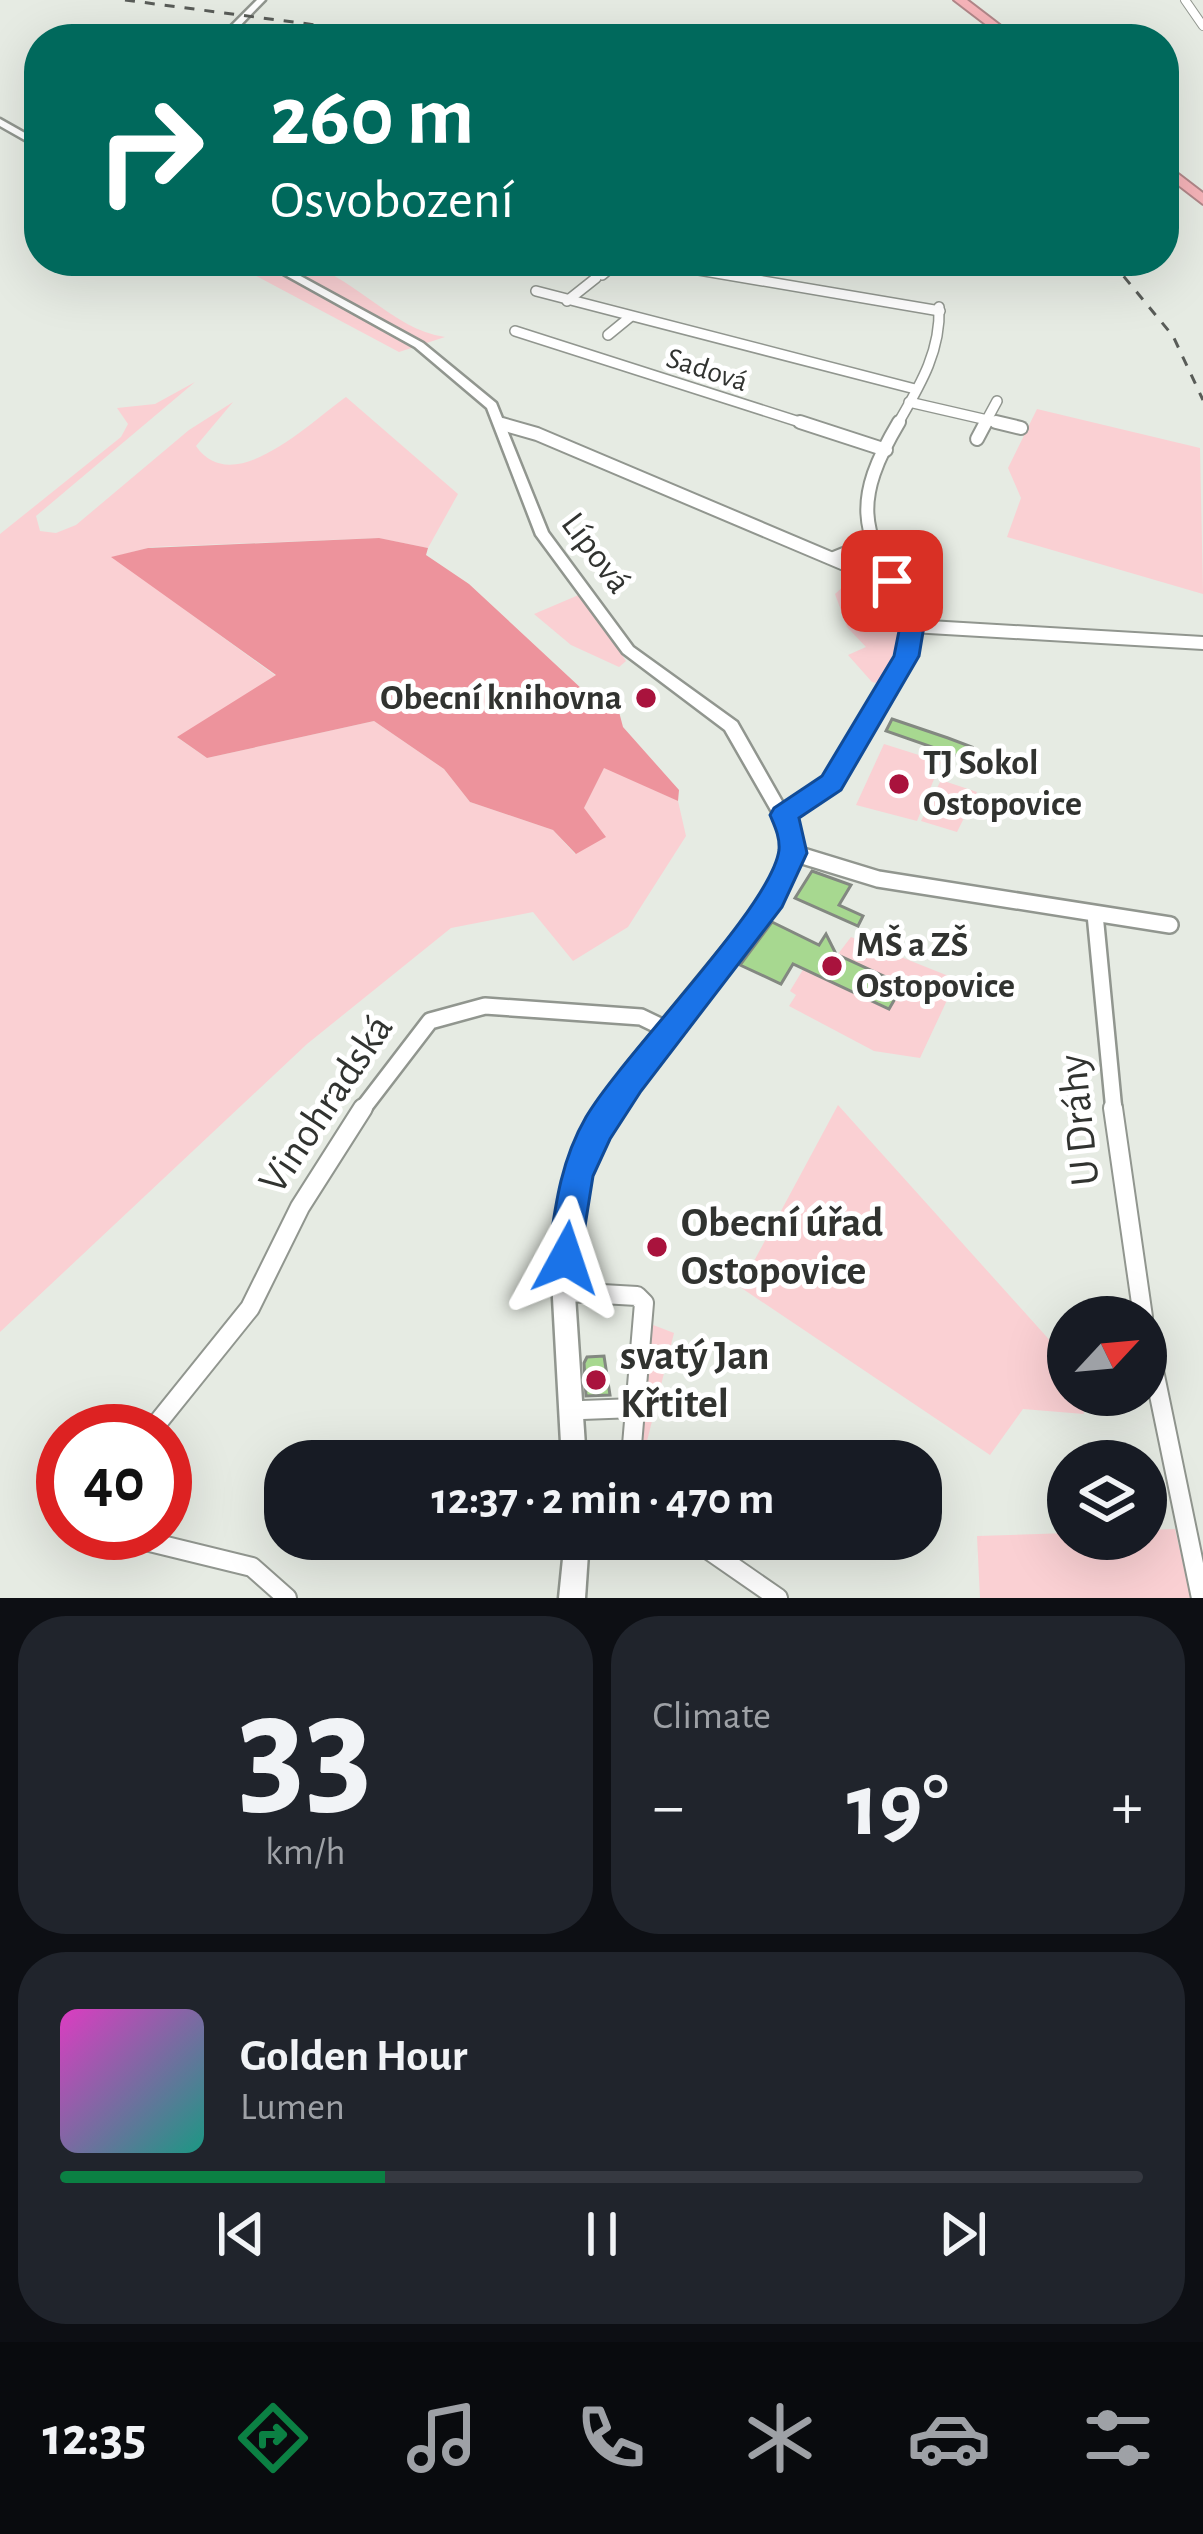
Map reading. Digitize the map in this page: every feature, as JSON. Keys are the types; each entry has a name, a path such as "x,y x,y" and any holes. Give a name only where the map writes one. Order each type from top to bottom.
{"highway":[{"path":"949,0 980,24"},
{"path":"961,0 992,24"},
{"path":"1179,167 1203,187"},
{"path":"1179,180 1203,202"}],"street":[{"path":"237,24 261,0"},
{"path":"1185,0 1203,26"},
{"name":"Lípová","path":"292,276 419,346 485,400 502,424 536,524 628,650 731,725 784,815 792,833 793,853"},
{"path":"567,301 599,276"},
{"path":"738,276 939,309 935,344 863,504 872,546 912,626 906,656 831,783 784,815"},
{"path":"536,291 915,389"},
{"path":"608,335 630,317"},
{"name":"Sadová","path":"515,331 886,450"},
{"path":"977,439 997,401"},
{"path":"909,402 1021,428"},
{"path":"502,424 537,434 894,585"},
{"path":"840,559 872,546"},
{"path":"912,626 1203,643"},
{"path":"573,1440 567,1225 576,1176 610,1108 768,905 787,874 793,853 878,879 1170,925"},
{"name":"U Dráhy","path":"1095,914 1116,1137 1139,1296"},
{"name":"Vinohradská","path":"173,1404 250,1308 300,1207 348,1128 430,1021 485,1006 641,1017 668,1030"},
{"path":"567,1292 641,1298 632,1440"},
{"path":"582,1410 635,1408"},
{"path":"1163,1416 1201,1598"},
{"path":"192,1552 251,1567 287,1598"},
{"path":"572,1598 575,1560"},
{"path":"724,1560 778,1598"}],"shaded area":[{"path":"256,276 334,276 407,323 445,337 399,352"},
{"path":"195,382 36,516 40,531 56,533 76,525 189,430 233,402 196,446 212,460 230,465 250,461 292,438 346,397 458,494 428,548 378,538 152,547 113,557 276,676 178,738 207,758 374,721 444,769 470,802 553,830 575,854 584,808 604,767 678,801 686,836 628,927 573,961 533,912 451,928 307,1044 0,1332 0,534 121,437 128,424 117,408 155,404"},
{"path":"1037,409 1200,448 1203,594 1007,537 1021,498 1008,468"},
{"path":"379,538 428,548 426,555 469,584 597,703 610,701 618,708 623,727 679,790 678,801 604,768 584,808 606,837 576,854 553,830 470,802 444,769 374,721 207,758 177,737 276,675 111,557 148,548"},
{"path":"855,576 873,583 867,590 889,595 902,630 881,684 872,682 848,655 866,647 847,627 835,594"},
{"path":"581,594 626,661 619,667 571,645 534,614"},
{"name":"TJ Sokol Ostopovice","path":"884,744 941,762 917,821 856,805"},
{"path":"941,780 977,792 957,832 921,821"},
{"path":"851,937 951,977 949,996 920,1058 874,1051 789,1006 796,995 790,991 804,968 890,1008 903,985 838,954"},
{"path":"838,1105 1047,1337 1047,1411 1023,1409 990,1455 740,1287"},
{"path":"648,1323 674,1333 647,1440 636,1440"},
{"path":"1167,1529 1175,1529 1191,1598 980,1598 977,1536 1047,1534 1047,1560 1167,1560"}],"building":[{"path":"892,719 972,747 966,759 886,731"},
{"path":"812,871 851,885 839,905 863,916 858,926 795,898"},
{"name":"MŠ a ZŠ Ostopovice","path":"772,922 819,945 826,934 836,954 903,985 889,1009 793,964 781,984 740,965"},
{"name":"svatý Jan Křtitel","path":"604,1356 610,1395 586,1396 584,1363 587,1357"}],"railway":[{"path":"125,0 308,24"},
{"path":"1123,276 1173,336 1203,400"}],"place":[{"name":"Obecní knihovna","path":"646,698"},
{"name":"TJ Sokol Ostopovice","path":"899,784"},
{"name":"MŠ a ZŠ Ostopovice","path":"832,966"},
{"name":"Obecní úřad Ostopovice","path":"657,1247"},
{"name":"svatý Jan Křtitel","path":"596,1380"}],"route":[{"path":"566,1258 576,1176 597,1129 772,899 793,853 792,833 784,815 831,783 906,656 912,626 892,581"}]}
